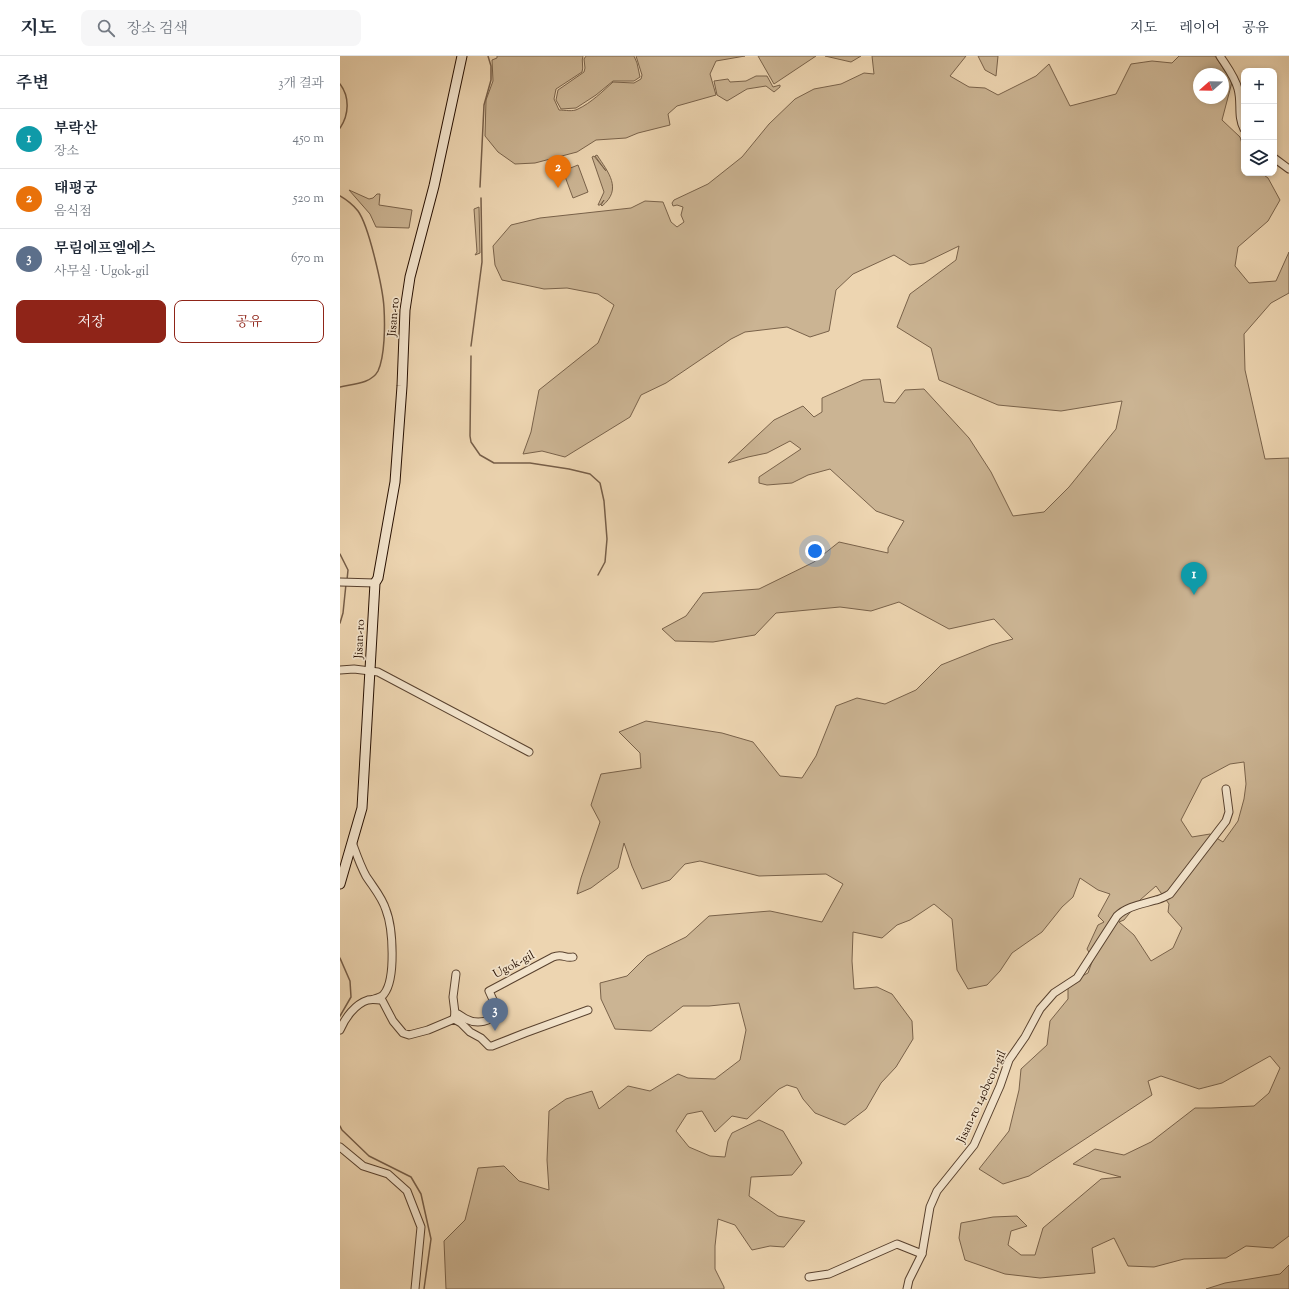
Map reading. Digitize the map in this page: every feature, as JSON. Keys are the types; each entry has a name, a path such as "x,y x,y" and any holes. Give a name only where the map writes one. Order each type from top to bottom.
{"main road":[{"name":"Jisan-ro","path":"340,884 362,808 375,583 378,578 395,482 402,386 405,310 410,277 434,186 462,56"}],"street":[{"path":"1220,56 1234,77 1240,101 1241,122"},
{"path":"1277,160 1289,169"},
{"path":"344,582 375,583"},
{"name":"Jisan-ro","path":"340,670 354,669 370,672"},
{"path":"370,672 378,672 529,752"},
{"name":"Jisan-ro 140beon-gil","path":"907,1289 908,1280 922,1254 930,1207 937,1191 974,1145 1000,1086 1009,1060 1025,1037 1040,1009 1054,993 1077,978 1121,912 1170,894 1226,821 1229,812 1226,789"},
{"path":"340,1030 350,1012 360,1004 384,995 390,979 393,949 386,909 375,888 366,876 352,842"},
{"name":"Ugok-gil","path":"454,1016 474,1022 490,1019 499,1013 489,991 553,957 559,955 570,958 573,956"},
{"path":"456,974 453,997 454,1016 470,1032 481,1038 489,1046 588,1010"},
{"path":"370,1000 382,1000 393,1021 403,1032 409,1035 428,1030 454,1016"},
{"path":"340,1147 363,1166 388,1174 407,1191 421,1227 415,1289"},
{"path":"809,1276 829,1274 897,1244 922,1254"}],"shaded area":[{"path":"497,56 583,56 582,72 556,89 554,99 559,110 571,111 588,104 613,82 634,83 641,79 642,75 636,56 745,56 716,61 710,74 716,95 677,106 668,114 670,125 638,133 626,138 596,140 577,152 535,163 515,164 498,152 485,136 486,100 493,81 492,60 497,58"},
{"path":"586,56 634,56 640,77 634,81 613,81 596,95 576,108 561,109 556,100 558,90 584,72 584,59"},
{"path":"758,56 816,56 774,84"},
{"path":"825,56 861,56 851,62"},
{"path":"872,56 966,56 950,76 969,87 985,88 998,95 1036,76 1049,64 1070,106 1116,94 1131,64 1152,61 1172,63 1179,56 1215,56 1223,68 1193,68 1193,104 1226,104 1222,120 1240,137 1241,176 1265,176 1268,178 1280,200 1268,221 1238,247 1235,266 1249,283 1276,281 1289,252 1289,293 1271,303 1244,334 1245,370 1265,459 1289,458 1289,1236 1273,1248 1246,1246 1226,1258 1184,1259 1154,1267 1128,1266 1114,1238 1092,1248 1095,1273 1040,1278 1005,1274 965,1260 959,1238 961,1223 993,1217 1017,1216 1027,1226 1011,1231 1008,1245 1021,1255 1035,1255 1043,1228 1101,1179 1121,1177 1073,1164 1095,1149 1124,1155 1151,1142 1195,1108 1254,1106 1269,1093 1280,1068 1270,1056 1222,1083 1199,1089 1161,1076 1148,1081 1152,1095 1029,1176 1003,1184 979,1169 1009,1131 1019,1090 1021,1069 1047,1045 1050,1021 1068,999 1068,983 1088,973 1093,959 1087,949 1098,925 1104,922 1098,916 1110,894 1098,890 1080,878 1073,897 1062,907 1042,932 1012,953 1000,971 987,985 968,989 957,970 952,919 934,904 910,920 897,925 882,938 853,932 852,961 854,989 877,987 892,994 912,1021 913,1039 896,1067 881,1083 866,1109 845,1125 815,1113 803,1099 797,1088 787,1085 779,1089 747,1119 732,1116 715,1132 702,1111 687,1114 676,1131 689,1147 710,1156 725,1157 728,1141 732,1133 759,1120 783,1131 802,1163 792,1175 751,1177 749,1196 778,1216 805,1221 784,1247 770,1246 752,1250 735,1225 718,1219 715,1246 715,1269 724,1289 446,1289 444,1241 465,1220 478,1168 504,1166 519,1181 549,1190 547,1160 549,1111 566,1099 592,1091 599,1109 628,1086 650,1091 678,1074 688,1078 715,1079 740,1060 746,1030 739,1003 709,1006 683,1006 651,1031 615,1029 601,999 600,983 627,976 647,956 686,937 709,916 770,911 822,922 843,884 826,874 759,876 700,861 685,864 670,880 642,889 624,843 618,868 591,888 577,894 600,822 591,805 601,774 641,768 640,753 619,732 646,721 722,733 753,742 780,776 802,778 816,756 836,706 857,698 885,704 916,690 941,665 991,645 1013,639 994,619 949,629 899,602 871,611 840,607 776,613 755,635 713,642 675,641 662,629 686,616 703,593 759,589 814,562 839,542 888,553 888,548 904,521 876,511 830,469 808,475 792,483 767,485 759,483 759,477 801,449 790,441 767,453 728,463 774,420 803,406 814,417 822,412 822,398 863,380 880,379 884,402 895,403 905,390 924,389 969,438 991,472 1013,516 1044,512 1069,487 1116,429 1122,401 1061,411 998,405 939,380 931,348 897,327 910,294 956,260 959,246 924,263 910,265 894,255 853,274 836,290 829,331 810,337 787,327 745,332 731,339 666,383 641,395 630,417 565,457 542,451 523,454 531,432 539,390 598,343 614,305 598,294 567,288 544,289 502,280 495,265 493,246 511,225 540,218 631,208 645,201 663,202 671,222 677,227 684,222 681,215 683,207 677,205 673,206 672,203 674,200 708,184 742,157 769,124 795,99 814,89 841,84 864,73 874,74","holes":["1244,762 1246,784 1244,799 1238,821 1223,842 1210,834 1192,837 1181,820 1202,779 1230,764","1156,886 1169,904 1168,912 1182,928 1173,948 1151,961 1134,935 1119,922 1124,920 1140,900"]},
{"path":"978,56 998,56 996,76 985,70"},
{"path":"756,76 767,76 773,87 780,85 780,87 774,92 766,86 747,89 727,101 717,95 714,81 728,79 730,82 746,81"},
{"path":"1229,77 1232,82 1229,93"},
{"path":"597,155 612,180 613,187 612,193 608,200 602,206 601,205 604,200 600,205 598,205 604,192 592,157 594,156 606,171 595,156"},
{"path":"578,165 588,192 573,198 563,171"},
{"path":"349,190 369,199 373,198 377,194 380,194 379,205 412,210 409,228 376,227 370,214"},
{"path":"479,207 480,253 475,255 477,252 474,209"},
{"path":"1289,1265 1289,1289 1206,1289 1225,1283 1280,1274"}],"waterway":[{"path":"480,187 484,105 491,80 491,66 488,56"},
{"path":"340,84 347,100 347,112 340,128"},
{"path":"340,196 358,211 367,230 375,258 384,308 384,340 382,357 378,371 371,379 340,387"},
{"path":"471,346 482,262 481,198"},
{"path":"471,356 470,436 471,442 480,455 494,463 530,463 569,469 590,474 600,483 604,501 607,539 605,562 598,575"},
{"path":"340,554 348,570 347,580"},
{"path":"340,623 343,613 346,584"},
{"path":"340,958 350,981 351,997 340,1016"},
{"path":"340,1126 342,1130 369,1156 411,1177 421,1194 431,1239 424,1289"}],"place":[{"name":"태평궁","path":"558,188"},
{"name":"부락산","path":"1194,595"},
{"name":"무림에프엘에스","path":"495,1031"}]}
